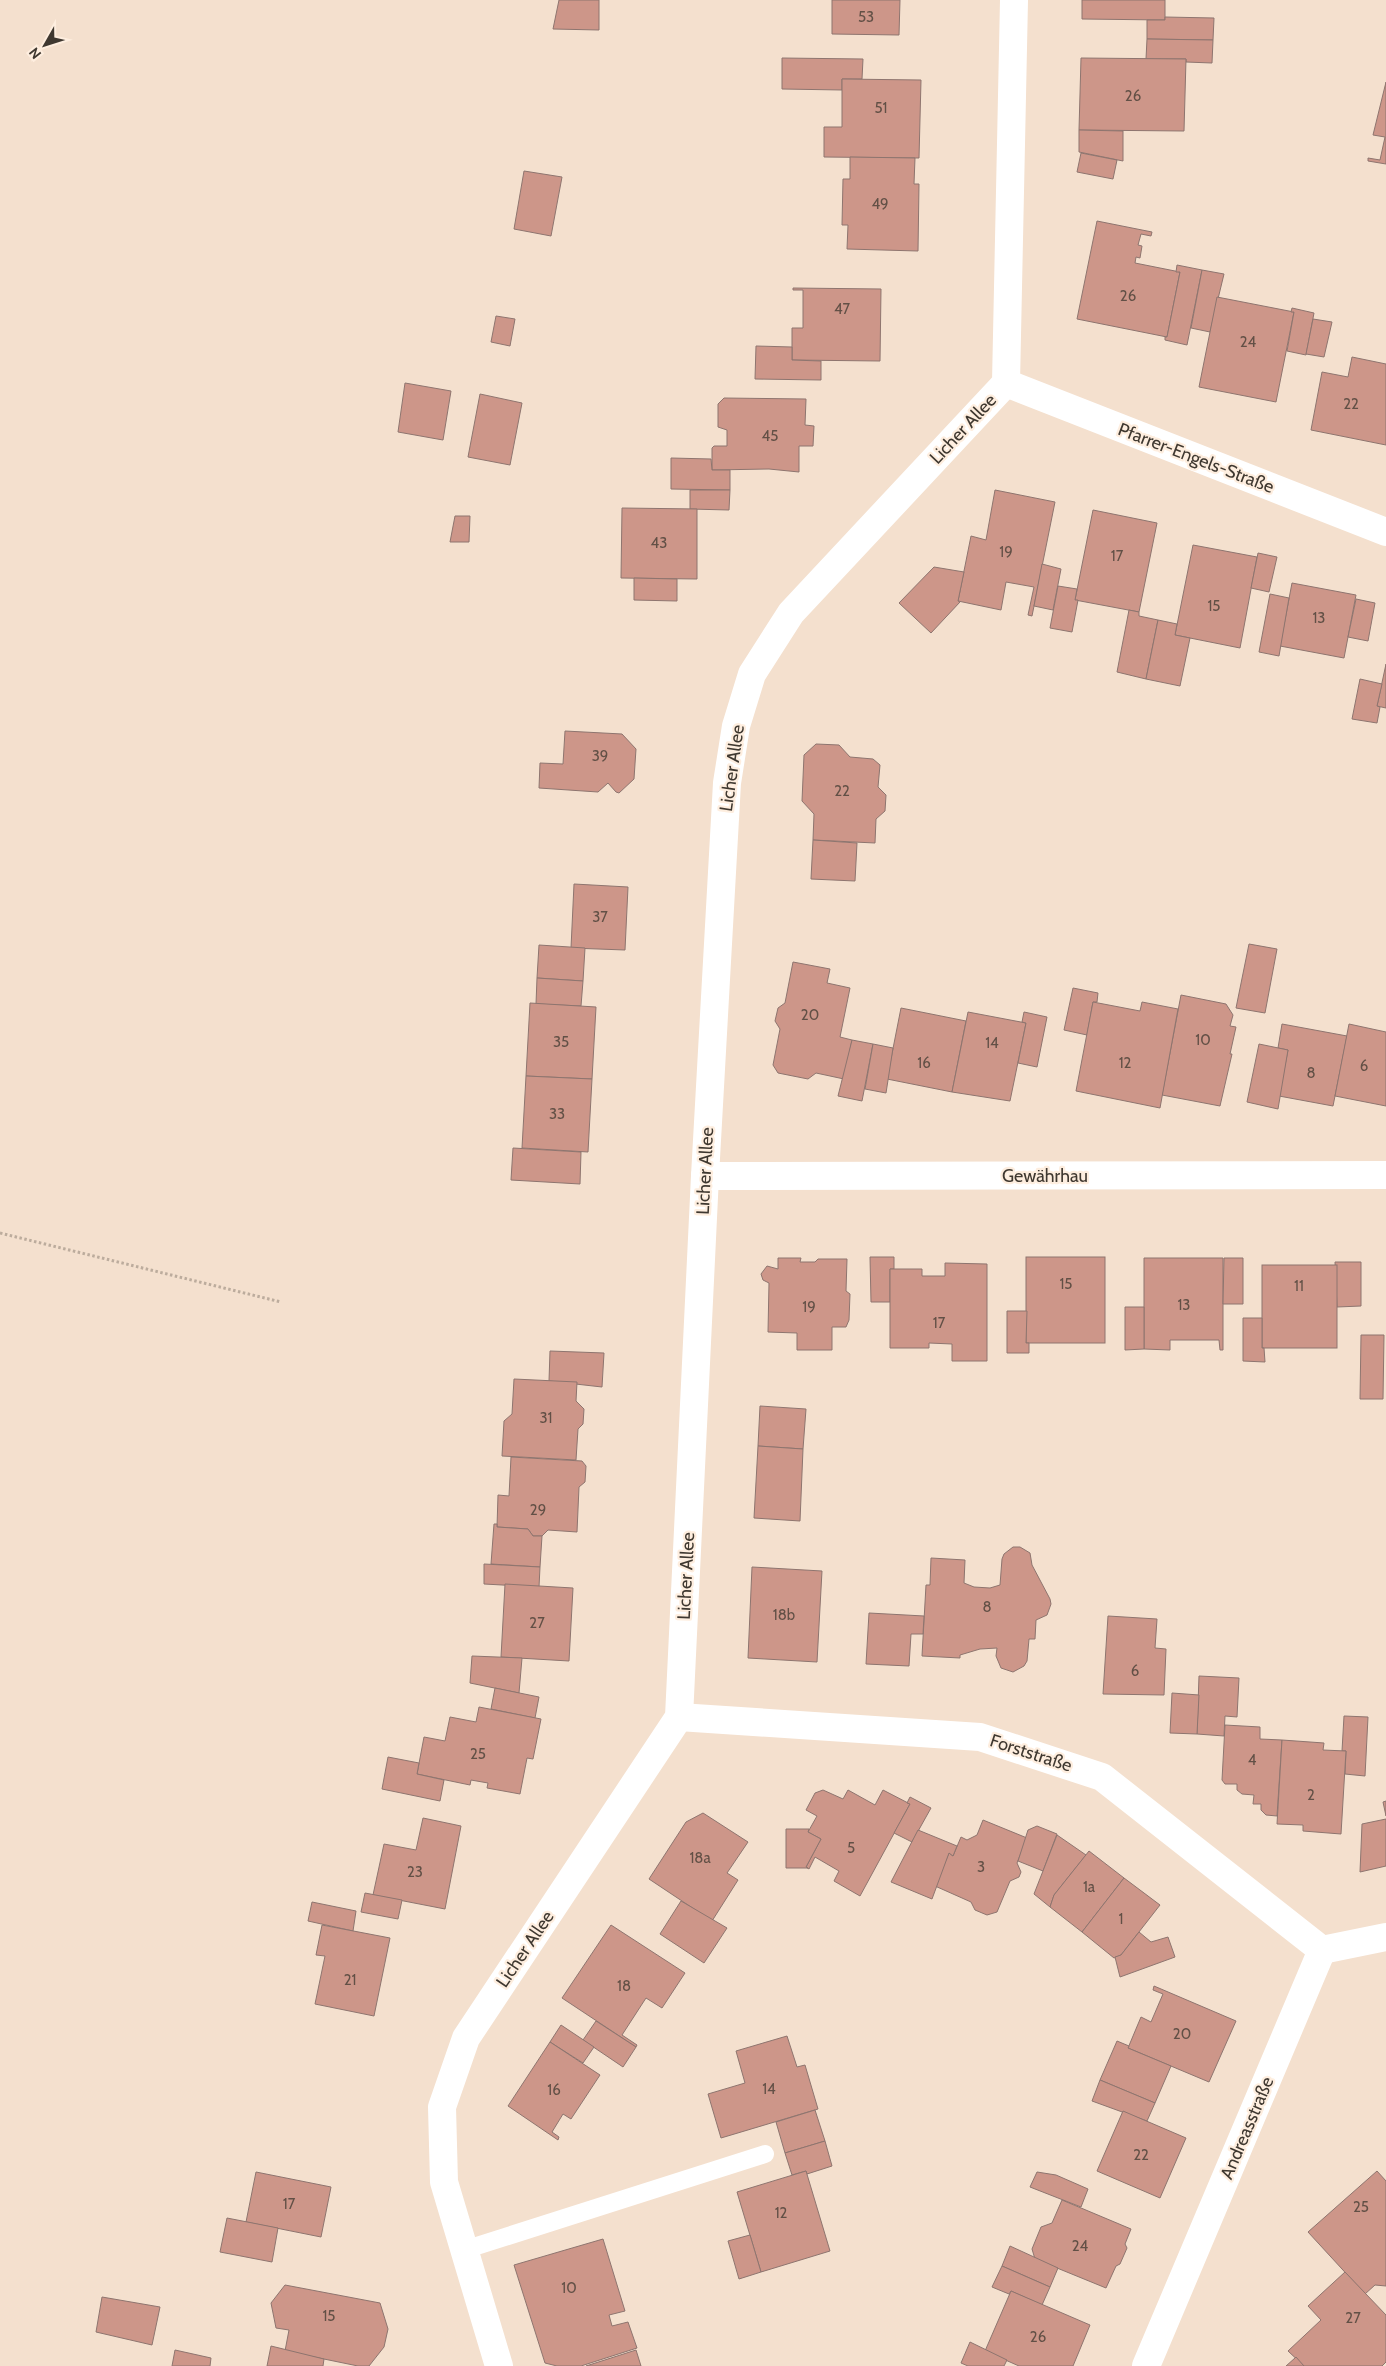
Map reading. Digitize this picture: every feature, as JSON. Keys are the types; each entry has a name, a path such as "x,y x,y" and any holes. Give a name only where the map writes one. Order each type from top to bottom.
{"street":[{"name":"Licher Allee","path":"499,2366 444,2182 442,2107 466,2038 679,1717 705,1176 727,783 736,726 752,674 791,613 1006,383 1014,0"},
{"name":"Pfarrer-Engels-Straße","path":"1006,383 1386,532"},
{"name":"Gewährhau","path":"705,1176 1386,1175"},
{"name":"Forststraße","path":"679,1717 980,1737 1102,1776 1322,1950"},
{"path":"1322,1950 1386,1937"},
{"name":"Andreasstraße","path":"1146,2366 1322,1950"}],"lane":[{"path":"464,2250 765,2154"}],"path":[{"path":"0,1233 281,1302"}],"building":[{"path":"559,0 599,0 599,30 553,29"},
{"path":"832,0 900,0 899,35 832,34"},
{"path":"1082,0 1165,0 1165,20 1082,19"},
{"path":"1165,17 1214,18 1213,40 1147,39 1147,20 1165,20"},
{"path":"1147,39 1213,40 1212,63 1186,62 1186,59 1146,59"},
{"path":"782,58 863,59 862,79 842,79 842,90 782,89"},
{"path":"1081,58 1186,59 1184,131 1079,130"},
{"path":"842,79 921,80 919,158 824,157 824,127 842,127"},
{"path":"1386,82 1386,164 1368,161 1368,158 1380,160 1385,137 1373,135"},
{"path":"1079,130 1123,131 1123,161 1079,152"},
{"path":"1081,153 1117,160 1113,179 1077,172"},
{"path":"850,157 915,158 914,184 919,184 918,251 847,249 848,225 842,225 843,179 850,179"},
{"path":"524,171 562,177 551,236 514,229"},
{"path":"1097,221 1152,232 1151,236 1141,234 1138,245 1142,246 1140,258 1136,257 1135,263 1180,272 1167,337 1077,319"},
{"path":"1177,265 1202,270 1187,345 1165,340 1180,272 1176,272"},
{"path":"1202,270 1224,274 1210,332 1191,328"},
{"path":"793,288 881,289 880,361 792,360 792,328 803,328 803,290 793,290"},
{"path":"1217,297 1294,312 1276,402 1199,387"},
{"path":"1292,308 1314,313 1306,355 1287,351 1294,312 1291,312"},
{"path":"496,316 515,319 510,346 491,342"},
{"path":"1313,319 1332,322 1324,357 1306,354"},
{"path":"756,346 792,347 792,360 821,361 821,380 755,379"},
{"path":"1352,357 1386,364 1386,445 1311,430 1322,372 1348,377"},
{"path":"405,383 451,391 443,440 398,432"},
{"path":"480,394 522,403 510,465 468,457"},
{"path":"724,398 806,399 805,425 814,426 813,446 799,446 799,472 769,469 712,470 712,448 714,446 727,446 727,430 718,427 718,404"},
{"path":"671,458 711,459 712,470 730,470 730,490 671,489"},
{"path":"690,490 730,490 729,510 690,509"},
{"path":"995,490 1055,502 1032,616 1028,615 1034,587 1006,582 1001,610 958,601 971,536 986,540"},
{"path":"622,508 697,509 697,579 621,578"},
{"path":"1093,510 1157,523 1139,612 1075,600"},
{"path":"455,516 470,516 469,542 450,542"},
{"path":"1193,545 1257,557 1240,648 1175,635"},
{"path":"1258,553 1277,557 1269,592 1251,588"},
{"path":"1042,564 1061,569 1053,610 1034,606"},
{"path":"934,567 964,572 958,601 960,602 931,633 899,603"},
{"path":"634,578 677,579 677,601 634,600"},
{"path":"1292,583 1356,595 1344,658 1280,646"},
{"path":"1058,586 1077,589 1075,600 1078,600 1072,632 1050,628"},
{"path":"1270,594 1289,598 1279,656 1259,652"},
{"path":"1356,599 1375,603 1368,641 1348,637"},
{"path":"1129,610 1139,612 1139,616 1158,620 1146,679 1117,672"},
{"path":"1158,620 1177,624 1175,635 1190,638 1180,686 1146,679"},
{"path":"1386,664 1386,708 1377,706"},
{"path":"1360,679 1382,684 1377,706 1380,707 1377,723 1352,719"},
{"path":"565,731 622,734 636,749 634,779 619,793 608,783 598,792 539,788 540,763 563,764"},
{"path":"816,744 839,745 850,757 873,759 880,765 878,787 886,795 885,811 876,819 875,843 813,840 814,814 802,801 804,755"},
{"path":"813,840 857,843 855,881 811,879"},
{"path":"574,884 628,887 625,950 571,948"},
{"path":"1249,944 1277,949 1265,1013 1236,1008"},
{"path":"539,945 585,948 583,981 537,978"},
{"path":"793,962 830,969 827,983 850,988 840,1037 852,1040 844,1079 816,1073 808,1079 778,1073 773,1065 780,1029 775,1021 778,1008 785,1003"},
{"path":"537,978 583,981 581,1006 536,1004"},
{"path":"1073,988 1098,993 1097,1002 1093,1002 1087,1035 1064,1030"},
{"path":"1181,995 1226,1004 1233,1015 1230,1026 1236,1027 1220,1106 1162,1095"},
{"path":"1093,1002 1140,1011 1142,1002 1178,1009 1160,1108 1076,1091"},
{"path":"530,1003 596,1007 592,1079 526,1076"},
{"path":"901,1008 966,1021 952,1092 887,1079"},
{"path":"968,1012 1026,1023 1010,1101 952,1092"},
{"path":"1024,1012 1047,1017 1037,1067 1018,1063 1026,1023 1022,1022"},
{"path":"1282,1024 1347,1036 1333,1106 1279,1096 1288,1050 1278,1048"},
{"path":"1349,1024 1386,1032 1386,1106 1335,1096"},
{"path":"852,1040 873,1044 862,1101 838,1096"},
{"path":"873,1044 893,1048 886,1093 865,1089"},
{"path":"1259,1044 1288,1050 1278,1109 1247,1102"},
{"path":"526,1076 592,1079 588,1152 522,1148"},
{"path":"513,1148 581,1152 580,1184 511,1180"},
{"path":"870,1257 894,1257 894,1269 890,1269 890,1302 871,1302"},
{"path":"1026,1257 1105,1257 1105,1343 1026,1343"},
{"path":"778,1258 801,1258 800,1262 815,1262 818,1259 847,1259 846,1291 850,1294 849,1320 846,1327 832,1327 832,1350 797,1350 797,1333 768,1332 769,1283 763,1280 761,1274 767,1266 778,1269"},
{"path":"1144,1258 1223,1258 1223,1350 1220,1350 1219,1340 1170,1340 1170,1350 1144,1349"},
{"path":"1224,1258 1243,1258 1243,1304 1223,1304"},
{"path":"1335,1262 1361,1262 1361,1306 1337,1307"},
{"path":"945,1263 987,1264 987,1361 952,1361 952,1344 929,1343 929,1348 890,1348 890,1269 922,1269 922,1276 945,1276"},
{"path":"1262,1265 1337,1265 1337,1348 1262,1348"},
{"path":"1125,1307 1144,1307 1144,1349 1125,1350"},
{"path":"1007,1311 1027,1311 1026,1343 1029,1343 1029,1353 1007,1353"},
{"path":"1243,1318 1262,1318 1262,1348 1264,1348 1265,1362 1243,1361"},
{"path":"1361,1335 1384,1335 1383,1399 1360,1399"},
{"path":"550,1351 604,1353 602,1387 549,1381"},
{"path":"514,1379 577,1382 576,1401 584,1409 583,1424 578,1429 576,1460 502,1456 504,1421 512,1414"},
{"path":"760,1406 806,1409 803,1449 758,1446"},
{"path":"758,1446 803,1449 800,1521 754,1518"},
{"path":"511,1457 582,1461 586,1466 585,1482 579,1487 577,1532 548,1530 542,1536 533,1536 528,1529 497,1527 498,1495 509,1496"},
{"path":"494,1524 497,1524 497,1527 528,1529 533,1536 542,1536 540,1567 491,1564"},
{"path":"1013,1547 1020,1547 1030,1553 1032,1565 1051,1604 1047,1615 1036,1620 1035,1639 1029,1639 1027,1661 1024,1666 1013,1672 1001,1668 996,1656 997,1648 980,1649 960,1655 960,1658 922,1656 926,1585 930,1585 931,1558 965,1560 964,1583 974,1587 990,1588 1000,1585 1002,1559 1004,1554"},
{"path":"484,1564 540,1567 539,1587 484,1584"},
{"path":"752,1567 822,1571 817,1662 748,1658"},
{"path":"505,1584 573,1588 569,1661 501,1657"},
{"path":"869,1613 924,1616 923,1634 911,1634 909,1666 866,1664"},
{"path":"1108,1616 1157,1619 1155,1648 1166,1649 1164,1695 1103,1694"},
{"path":"472,1656 522,1658 519,1693 470,1683"},
{"path":"1199,1676 1239,1678 1237,1717 1225,1716 1224,1736 1197,1734"},
{"path":"495,1688 539,1697 535,1718 491,1709"},
{"path":"1172,1693 1199,1695 1197,1734 1170,1733"},
{"path":"479,1707 541,1719 533,1759 527,1758 520,1794 487,1788 488,1783 471,1780 470,1785 417,1774 424,1737 445,1741 450,1717 476,1722"},
{"path":"1344,1716 1368,1717 1365,1776 1345,1774 1346,1751 1342,1751"},
{"path":"1225,1725 1260,1727 1260,1739 1282,1740 1277,1816 1266,1815 1261,1810 1261,1804 1253,1804 1254,1795 1242,1794 1237,1790 1237,1784 1225,1784 1222,1780"},
{"path":"1282,1740 1324,1743 1323,1750 1346,1751 1341,1834 1303,1831 1303,1825 1277,1824"},
{"path":"388,1757 419,1763 417,1774 444,1780 440,1801 382,1789"},
{"path":"823,1790 843,1799 848,1790 875,1805 883,1790 910,1804 860,1896 834,1881 839,1871 815,1857 809,1869 806,1867 821,1839 808,1832 817,1816 806,1810 815,1793"},
{"path":"910,1797 931,1808 912,1842 894,1833 910,1804 907,1803"},
{"path":"1386,1801 1386,1816 1383,1802"},
{"path":"703,1813 748,1842 727,1873 738,1880 712,1921 649,1879 686,1822"},
{"path":"423,1818 461,1826 445,1909 373,1895 384,1844 416,1850"},
{"path":"1386,1819 1386,1866 1360,1872 1362,1824"},
{"path":"983,1820 1027,1838 1017,1863 1021,1872 1019,1877 1010,1881 997,1912 987,1915 975,1910 971,1902 935,1886 949,1853 953,1856 961,1837 967,1840 977,1835"},
{"path":"1037,1826 1057,1834 1043,1871 1018,1861 1028,1830"},
{"path":"786,1829 809,1829 808,1832 821,1839 806,1867 808,1868 786,1868"},
{"path":"918,1830 957,1846 953,1856 949,1853 932,1899 891,1882"},
{"path":"1057,1835 1086,1855 1054,1895 1050,1907 1034,1894"},
{"path":"1089,1851 1124,1878 1082,1932 1050,1907 1054,1895"},
{"path":"1124,1878 1160,1905 1121,1955 1114,1958 1082,1932"},
{"path":"365,1893 402,1900 398,1919 361,1912"},
{"path":"681,1901 727,1928 704,1963 660,1934"},
{"path":"312,1902 356,1911 353,1931 308,1921"},
{"path":"322,1925 390,1938 374,2016 315,2004 325,1956 316,1955"},
{"path":"611,1925 685,1973 662,2008 646,1998 622,2035 637,2045 636,2047 562,1998"},
{"path":"1139,1932 1151,1942 1168,1937 1175,1957 1120,1977 1115,1957 1121,1955"},
{"path":"1154,1986 1236,2021 1209,2082 1128,2048 1141,2017 1151,2022 1163,1994 1153,1990"},
{"path":"596,2021 636,2047 623,2067 583,2040"},
{"path":"561,2025 594,2047 583,2063 550,2042"},
{"path":"787,2036 797,2067 805,2065 818,2109 721,2138 708,2094 745,2083 736,2051"},
{"path":"1117,2041 1129,2046 1128,2048 1171,2066 1155,2103 1100,2080"},
{"path":"550,2042 600,2075 571,2119 563,2114 552,2132 559,2137 558,2140 508,2106"},
{"path":"1100,2080 1155,2103 1147,2121 1092,2101"},
{"path":"815,2110 825,2141 785,2153 776,2122"},
{"path":"1123,2111 1186,2138 1160,2198 1097,2171"},
{"path":"825,2141 832,2166 807,2174 806,2171 792,2175 785,2153"},
{"path":"806,2171 830,2251 761,2272 737,2192"},
{"path":"1377,2171 1386,2181 1386,2286 1375,2285 1365,2294 1308,2232"},
{"path":"256,2172 331,2187 321,2237 246,2222"},
{"path":"1037,2172 1056,2175 1088,2189 1081,2207 1030,2187"},
{"path":"1062,2200 1131,2229 1125,2244 1127,2248 1106,2288 1035,2259 1032,2249 1041,2227 1052,2223"},
{"path":"227,2218 278,2228 272,2262 220,2252"},
{"path":"750,2235 761,2272 739,2279 728,2241"},
{"path":"603,2239 625,2311 609,2315 612,2326 628,2322 637,2348 581,2366 557,2366 545,2363 514,2265"},
{"path":"1010,2246 1058,2268 1050,2287 1002,2266"},
{"path":"1002,2266 1050,2287 1042,2305 1011,2291 1009,2294 992,2287"},
{"path":"1345,2272 1386,2315 1386,2362 1382,2366 1304,2366 1288,2351 1321,2320 1308,2306"},
{"path":"285,2285 380,2303 388,2329 384,2347 369,2366 358,2366 285,2351 289,2330 276,2328 271,2303"},
{"path":"1011,2291 1090,2325 1073,2366 1019,2366 985,2351"},
{"path":"102,2297 160,2307 152,2345 96,2332"},
{"path":"970,2342 1007,2360 1004,2366 968,2366 961,2363"},
{"path":"271,2346 324,2359 323,2366 267,2366"},
{"path":"175,2350 211,2358 210,2366 172,2366"},
{"path":"636,2350 641,2366 586,2366"},
{"path":"1295,2358 1304,2366 1286,2366"}]}
